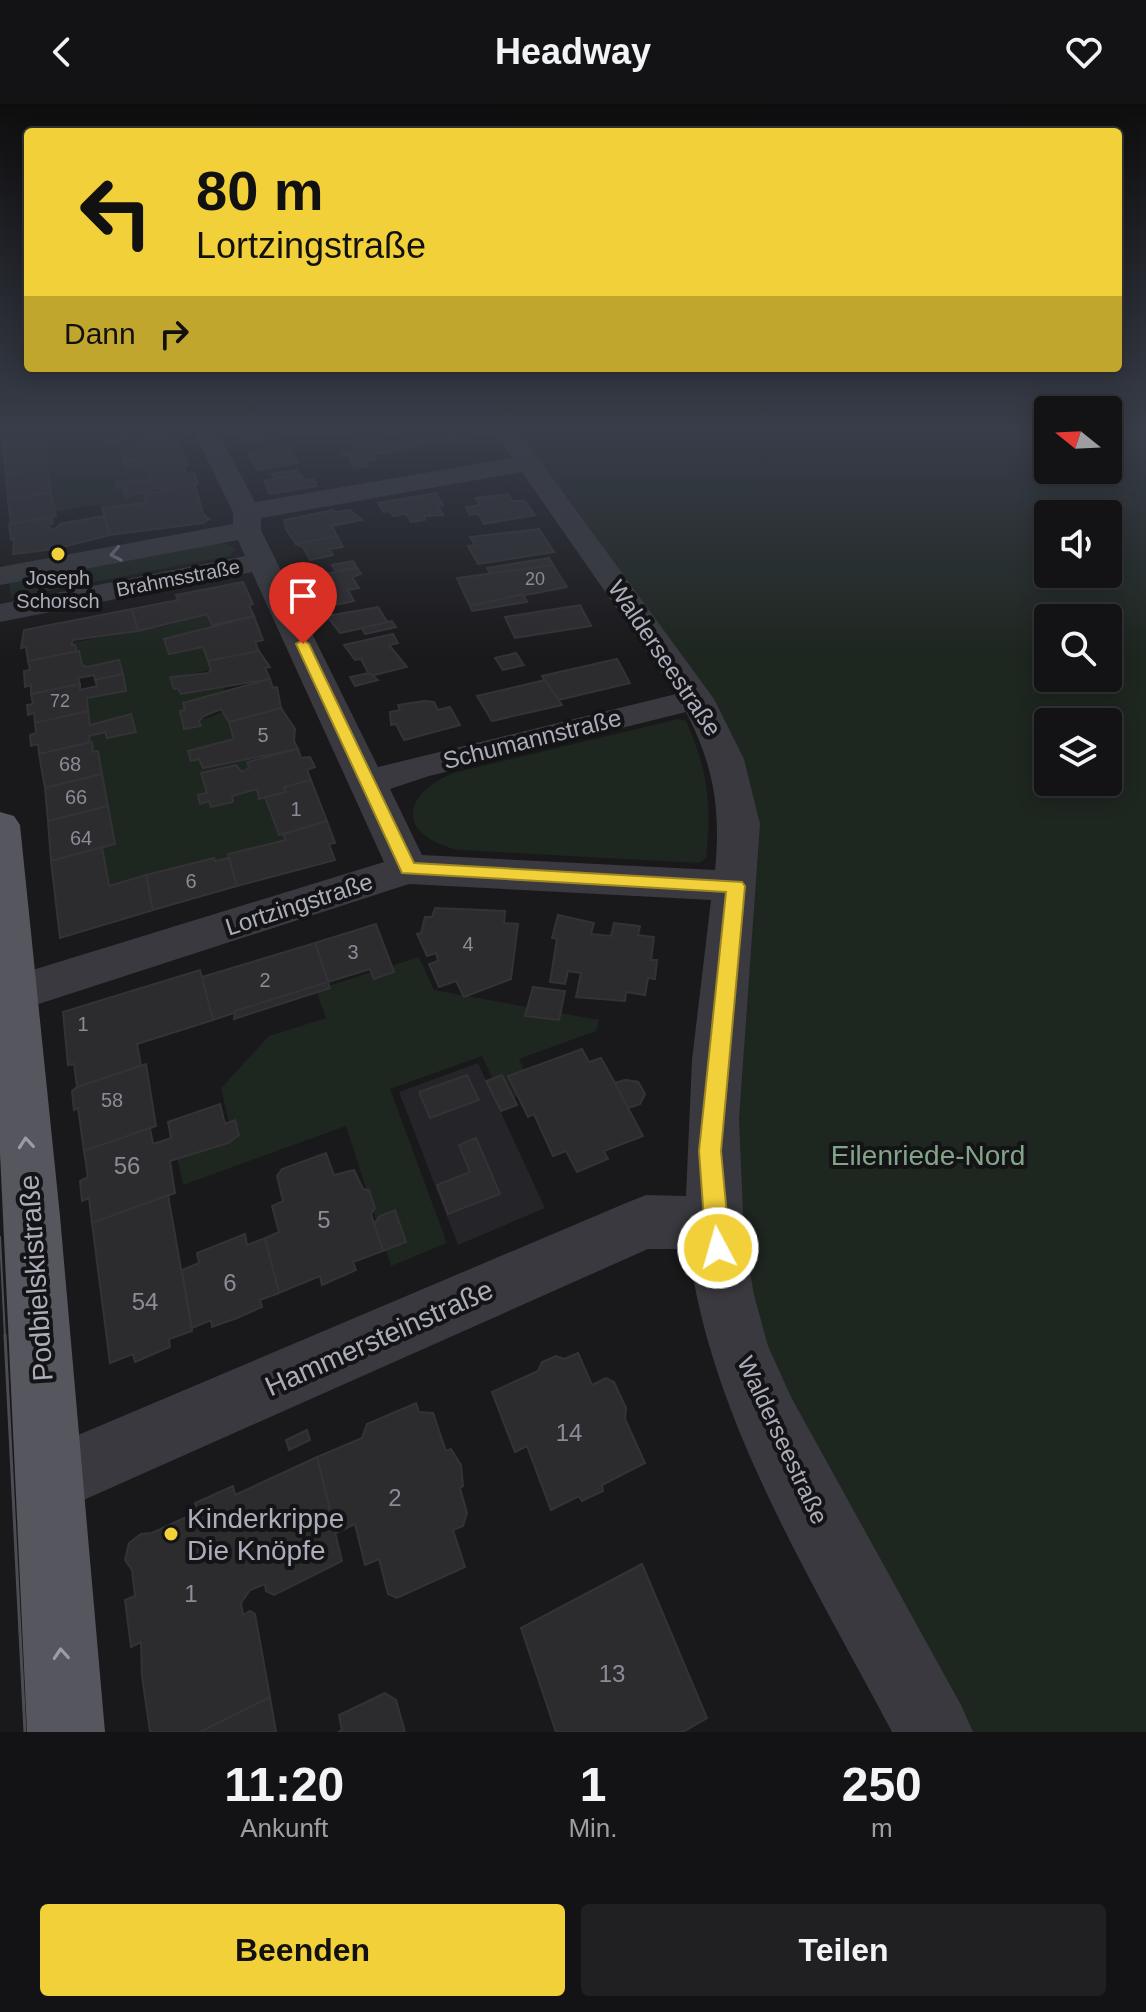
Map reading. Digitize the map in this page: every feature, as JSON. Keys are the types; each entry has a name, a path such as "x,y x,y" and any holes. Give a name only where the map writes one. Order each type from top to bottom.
{"main road":[{"name":"Podbielskistraße","path":"0,825 66,1732"}],"street":[{"path":"239,504 408,869"},
{"name":"Brahmsstraße","path":"0,576 330,504"},
{"name":"Walderseestraße","path":"558,504 697,699 722,742 734,782 740,824 710,1151 714,1223 724,1297 742,1358 770,1425 934,1732"},
{"name":"Brahmsstraße","path":"0,613 263,561"},
{"name":"Schumannstraße","path":"369,783 417,767 697,699"},
{"name":"Lortzingstraße","path":"14,994 408,869 736,886"},
{"name":"Hammersteinstraße","path":"50,1481 646,1222 714,1223"}],"shaded area":[{"path":"478,1063 545,1208 458,1245 399,1092"}],"green space":[{"path":"54,504 137,504 102,508 101,504 55,512"},
{"name":"Eilenriede-Nord","path":"553,504 1034,504 1034,588 1122,588 1122,504 1146,504 1146,1732 934,1732 742,1359 734,782"},
{"path":"223,542 236,549 229,556 11,598 9,582"},
{"path":"207,614 212,625 165,640 169,654 203,647 211,670 170,678 174,689 178,688 181,694 223,685 226,693 184,702 185,710 180,712 185,729 200,726 199,721 225,711 234,739 189,750 191,760 199,759 203,768 246,757 249,768 242,772 235,765 202,773 207,793 198,795 200,803 209,801 212,807 233,802 232,796 257,789 265,797 278,835 283,834 286,840 228,854 229,858 215,861 214,858 109,886 102,847 115,843 98,752 93,752 89,736 105,732 107,738 135,731 131,714 90,725 87,698 126,691 123,674 82,665 80,651 70,643 174,624 173,621"},
{"path":"678,719 686,721 704,772 708,839 706,858 700,863 459,850 425,836 416,826 413,816 415,804 422,793 453,773"},
{"path":"419,957 434,990 599,1020 596,1031 519,1059 534,1090 503,1102 482,1056 390,1089 447,1243 391,1266 346,1126 183,1185 176,1151 231,1132 221,1088 269,1036 326,1018 316,990"}],"building":[{"path":"9,504 53,504 56,516 11,524"},
{"path":"137,504 200,504 203,514 209,519 203,523 110,535 102,508"},
{"path":"379,504 443,505 438,506 443,515 424,516 425,520 411,522 406,514 393,516 389,511 383,512"},
{"path":"527,504 535,515 484,524 478,514 470,515 466,507"},
{"path":"333,510 350,510 362,520 332,526 337,536 296,544 286,529 284,520"},
{"path":"104,516 110,535 54,549 13,554 14,539 11,540 9,524 52,517 53,523 47,527 54,530 60,524"},
{"path":"539,529 554,552 478,564 468,546 475,545 470,537"},
{"path":"337,536 343,547 329,549 333,555 310,560 303,547 296,544"},
{"path":"549,558 553,565 491,575 487,568"},
{"path":"353,561 357,568 336,571 332,565"},
{"path":"553,565 567,587 470,606 457,578"},
{"path":"357,568 361,574 352,577 359,588 348,590 354,601 325,607 313,576"},
{"path":"243,582 253,604 249,605 254,616 212,625 207,614 138,631 132,609 178,600 176,595"},
{"path":"523,594 527,602 472,611 470,606"},
{"path":"580,605 591,626 515,638 505,617"},
{"path":"378,607 388,623 340,633 327,616"},
{"path":"132,609 138,631 73,640 71,645 75,645 77,651 28,661 26,647 21,648 24,630"},
{"path":"254,616 263,640 255,642 259,651 208,661 203,647 169,654 164,639"},
{"path":"392,621 396,627 365,634 362,628"},
{"path":"393,634 398,643 389,645 407,667 370,676 361,659 355,660 344,645"},
{"path":"79,651 82,665 87,667 119,660 123,674 95,680 94,675 78,678 80,684 31,694 31,685 25,687 24,671 30,670 28,661"},
{"path":"259,651 270,667 265,668 270,679 181,694 178,688 174,689 170,677 208,673 211,670 208,661"},
{"path":"516,653 524,665 503,670 495,658"},
{"path":"617,659 630,683 558,700 542,676"},
{"path":"369,673 378,680 355,686 350,677"},
{"path":"123,674 126,691 87,698 88,711 35,723 34,713 28,715 27,705 33,704 31,694 80,684 80,690 97,686 95,680"},
{"path":"270,679 273,688 277,687 281,708 229,722 221,709 204,716 199,721 201,726 184,729 180,711 185,710 183,703"},
{"path":"545,680 562,705 492,721 477,696"},
{"path":"434,702 438,710 450,707 460,725 404,740 396,724 391,725 390,712 400,710 398,705"},
{"path":"281,708 295,729 294,741 298,749 203,768 199,759 191,761 188,751 234,739 229,722"},
{"path":"88,711 90,725 131,714 136,732 107,738 105,732 89,736 90,742 39,754 38,744 31,746 30,735 36,733 35,723"},
{"path":"92,742 93,752 98,751 102,774 45,788 39,754"},
{"path":"298,749 301,758 310,757 315,767 307,770 311,780 284,787 286,792 259,799 257,789 232,796 233,802 211,807 209,801 200,804 198,795 207,793 201,773 236,765 242,772 249,768 247,762"},
{"path":"102,774 108,806 48,821 45,788"},
{"path":"311,780 327,821 279,835 265,797 286,792 284,787"},
{"path":"108,806 115,844 51,861 48,821"},
{"path":"327,821 335,843 329,844 335,860 237,886 228,854 286,840 283,834"},
{"path":"102,847 109,886 146,875 153,910 60,938 51,861"},
{"path":"214,858 215,861 229,858 237,886 153,910 146,875"},
{"path":"435,908 505,911 504,923 518,924 511,979 464,997 456,981 439,987 429,964 438,961 436,953 427,956 417,934 421,933 425,917 432,917"},
{"path":"558,915 594,923 591,934 611,936 614,923 640,926 638,935 654,937 651,960 657,960 655,979 648,978 645,995 626,992 625,1001 576,997 581,973 568,971 565,984 550,982 557,939 552,938"},
{"path":"376,924 394,972 374,979 370,969 328,982 315,943"},
{"path":"315,943 328,982 213,1020 202,977"},
{"path":"200,970 213,1020 137,1044 141,1066 77,1087 74,1064 68,1065 63,1012"},
{"path":"328,982 330,988 234,1019 235,1011"},
{"path":"533,987 565,991 559,1020 525,1016"},
{"path":"582,1049 589,1062 601,1058 615,1083 625,1080 638,1082 645,1094 640,1104 628,1108 643,1136 604,1151 608,1159 577,1172 566,1151 553,1156 534,1114 528,1117 508,1076"},
{"path":"146,1064 156,1126 84,1151 78,1108 74,1110 72,1091"},
{"path":"467,1075 479,1100 430,1118 419,1092"},
{"path":"502,1075 517,1105 501,1111 486,1081"},
{"path":"625,1080 638,1082 645,1094 640,1104 628,1108 615,1083"},
{"path":"220,1104 225,1124 235,1120 239,1135 228,1143 170,1161 175,1193 92,1223 89,1198 82,1201 80,1181 88,1177 84,1151 150,1128 153,1144 171,1138 168,1122"},
{"path":"476,1138 500,1194 448,1214 437,1185 470,1172 459,1145"},
{"path":"326,1153 334,1175 354,1170 363,1189 369,1190 375,1208 371,1214 383,1251 353,1262 356,1270 322,1285 320,1276 279,1293 265,1238 279,1232 272,1206 283,1201 277,1176 282,1169"},
{"path":"168,1195 192,1331 169,1339 170,1347 135,1362 133,1354 110,1363 92,1223"},
{"path":"395,1210 406,1242 383,1251 374,1224 380,1216"},
{"path":"245,1234 247,1245 265,1238 279,1293 260,1300 262,1307 237,1318 212,1327 211,1320 192,1328 182,1270 199,1263 197,1253"},
{"path":"578,1353 592,1385 606,1378 614,1382 626,1408 625,1419 645,1463 602,1485 603,1491 582,1501 579,1496 551,1510 527,1446 515,1452 492,1392 538,1371 542,1362 556,1356 564,1359"},
{"path":"416,1403 419,1412 433,1413 446,1451 451,1449 461,1465 463,1486 460,1488 467,1513 463,1526 453,1530 465,1567 397,1598 388,1594 379,1559 365,1565 355,1524 336,1533 317,1457 362,1438 367,1424"},
{"path":"307,1430 310,1440 289,1450 286,1440"},
{"path":"317,1457 342,1561 274,1595 266,1591 265,1584 250,1590 241,1603 243,1615 250,1611 255,1614 270,1697 200,1732 150,1732 141,1642 131,1647 125,1600 135,1596 132,1570 125,1560 129,1543 141,1534 152,1533 197,1512 195,1503 233,1486 235,1495"},
{"path":"642,1564 707,1718 683,1732 556,1732 521,1628"},
{"path":"385,1693 396,1700 405,1732 338,1732 342,1730 339,1715"},
{"path":"270,1697 276,1732 200,1732"}],"tram line":[{"path":"0,1237 5,1337"},
{"path":"5,1335 25,1732"}],"place":[{"name":"Joseph Schorsch","path":"58,554"},
{"name":"Kinderkrippe Die Knöpfe","path":"171,1534"}],"route":[{"path":"303,644 408,869 736,886 710,1151 718,1248"}]}
